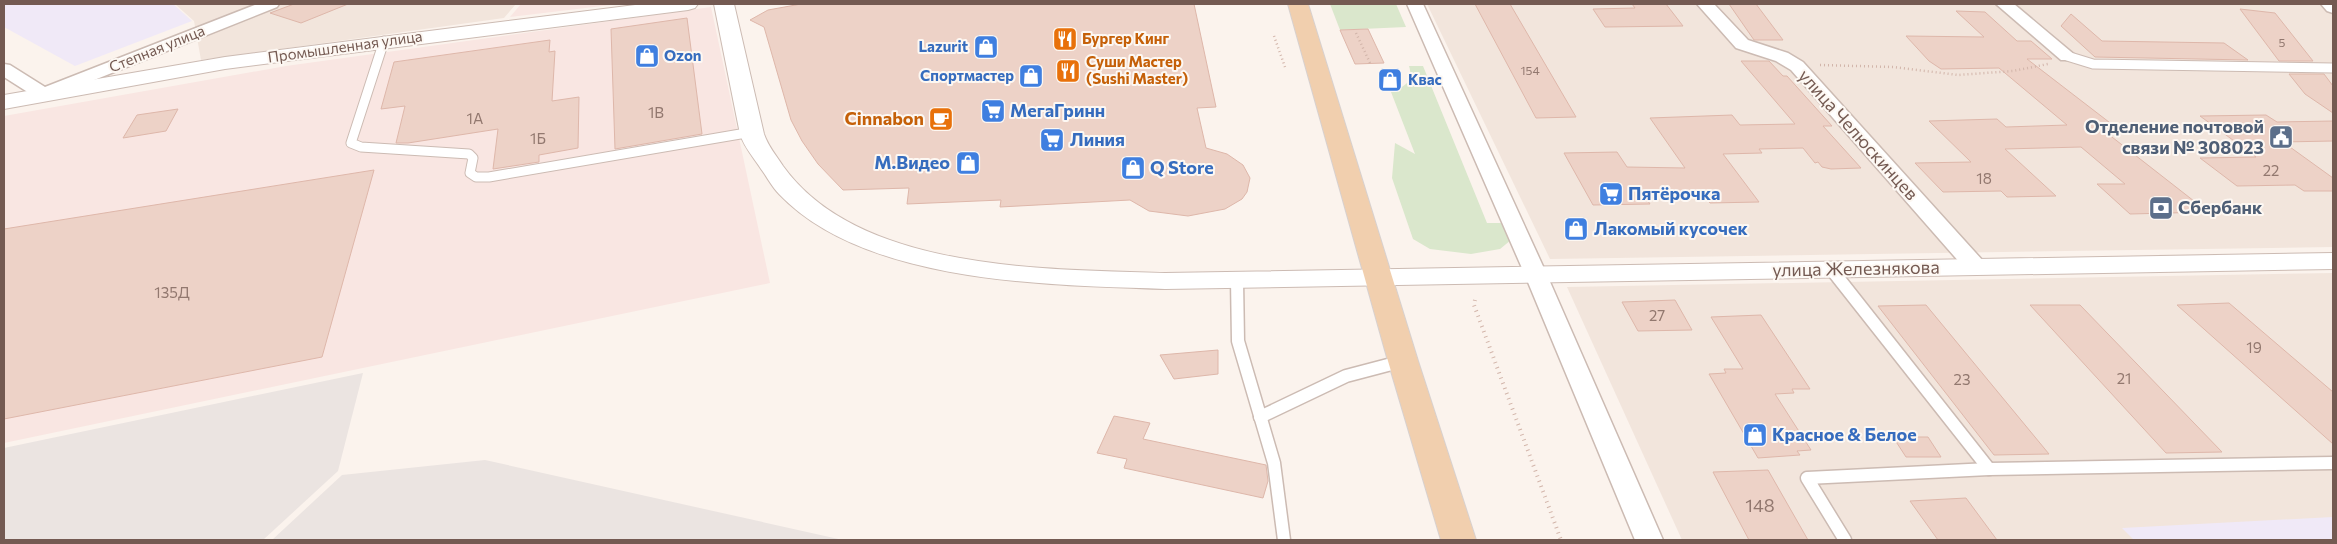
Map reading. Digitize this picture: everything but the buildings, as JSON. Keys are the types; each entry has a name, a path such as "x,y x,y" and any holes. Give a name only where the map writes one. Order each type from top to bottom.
{"main road":[{"path":"1283,4 1358,269 1378,277"},
{"path":"1298,4 1403,361 1459,540"}],"street":[{"name":"Степная улица","path":"43,94 272,4"},
{"name":"Промышленная улица","path":"4,102 225,63 384,41 688,4"},
{"name":"улица Железнякова","path":"724,4 754,142 772,173 805,205 844,232 900,252 956,266 1018,275 1165,281 2333,261"},
{"path":"1415,4 1536,275 1649,540"},
{"name":"улица Челюскинцев","path":"1705,4 1742,44 1782,57 1797,66 1976,267"},
{"path":"2004,4 2072,58"},
{"path":"2329,4 2333,8"},
{"path":"4,69 43,94"}],"lane":[{"path":"384,41 351,143 361,147 469,154 473,158 470,173 476,177 489,177 752,132"},
{"path":"2072,58 2093,64 2333,68"},
{"path":"1832,270 1989,469"},
{"path":"1237,280 1238,341 1274,463 1284,540"},
{"path":"1260,417 1346,376 1403,361"},
{"path":"1845,540 1807,478 1989,469 2333,463"}],"path":[{"path":"1356,33 1370,63"},
{"path":"1274,36 1285,68"},
{"path":"1797,66 1893,67 1958,75 2013,71 2072,58"},
{"path":"1475,300 1474,305 1561,540"}],"shaded area":[{"path":"4,4 173,4 192,21 75,66 4,27"},
{"path":"175,4 516,4 504,18 201,60 194,21"},
{"path":"521,4 619,4 510,17"},
{"path":"1427,4 2333,4 2333,247 1550,259"},
{"path":"711,7 770,283 4,443 4,116 286,66"},
{"path":"2333,273 2333,540 1682,540 1567,287"},
{"path":"363,373 338,471 263,540 4,540 4,448"},
{"path":"485,460 843,540 272,540 342,475"},
{"path":"2333,517 2333,540 2134,540 2122,528"}],"green space":[{"path":"1330,4 1396,4 1406,27 1340,30"},
{"path":"1409,66 1423,66 1487,223 1509,223 1511,240 1500,249 1471,254 1430,249 1413,239 1392,178 1395,143 1415,154 1391,92 1407,83 1410,76"}],"place":[{"name":"Бургер Кинг","path":"1065,39"},
{"name":"Lazurit","path":"986,47"},
{"name":"Ozon","path":"647,56"},
{"name":"Суши Мастер (Sushi Master)","path":"1068,71"},
{"name":"Спортмастер","path":"1031,76"},
{"name":"Квас","path":"1390,80"},
{"name":"МегаГринн","path":"993,111"},
{"name":"Cinnabon","path":"941,119"},
{"name":"Отделение почтовой связи № 308023","path":"2281,137"},
{"name":"Линия","path":"1052,140"},
{"name":"М.Видео","path":"968,163"},
{"name":"Q Store","path":"1133,168"},
{"name":"Пятёрочка","path":"1611,194"},
{"name":"Сбербанк","path":"2161,208"},
{"name":"Лакомый кусочек","path":"1576,229"},
{"name":"Красное & Белое","path":"1755,435"}]}
